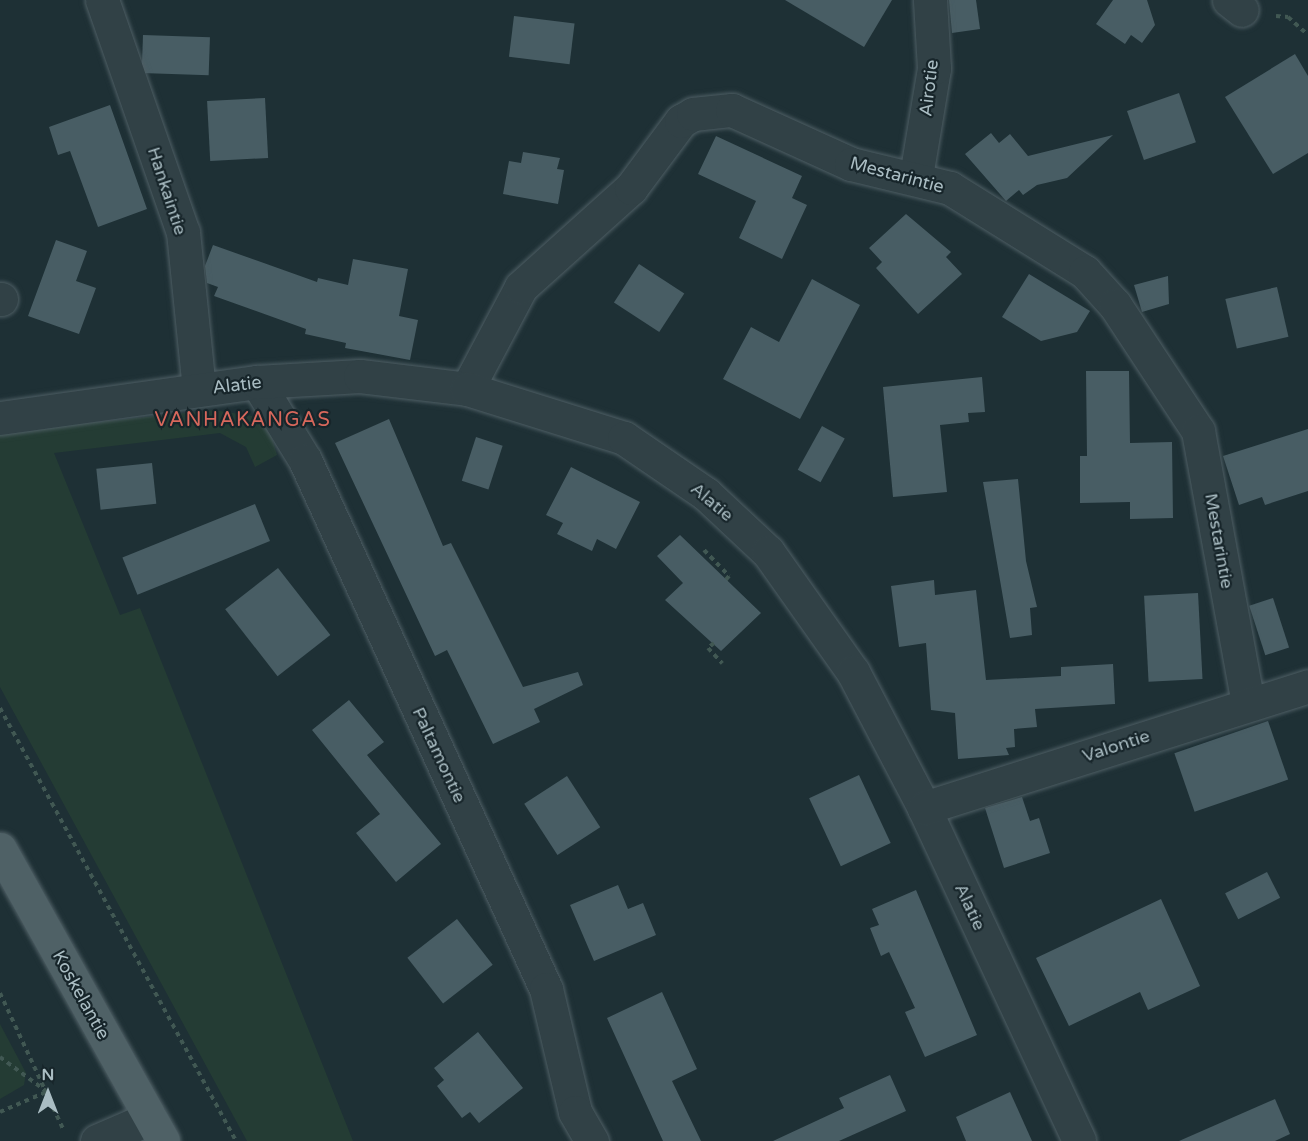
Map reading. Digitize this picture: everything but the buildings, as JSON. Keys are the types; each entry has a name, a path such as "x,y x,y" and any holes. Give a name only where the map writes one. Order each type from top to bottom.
{"main road":[{"name":"Koskelantie","path":"0,849 157,1129"}],"street":[{"name":"Hankaintie","path":"102,0 183,232 199,389"},
{"name":"Airotie","path":"916,176 934,68 930,0"},
{"name":"Mestarintie","path":"467,389 521,287 631,188 681,121 693,114 732,110 851,164 916,176 950,188 1085,272 1171,385 1198,431 1248,703"},
{"name":"Alatie","path":"0,418 257,382 360,376 467,389 624,438 706,494 768,552 803,596 853,672 924,808 1078,1141"},
{"name":"Paltamontie","path":"257,382 305,460 546,989 575,1112 592,1141"},
{"name":"Valontie","path":"924,808 1248,703 1308,686"},
{"path":"97,1141 157,1129"}],"path":[{"path":"704,550 729,576 724,582"},
{"path":"714,643 708,648 722,663"},
{"path":"0,708 236,1141"},
{"path":"0,993 68,1141"},
{"path":"0,1057 47,1092"},
{"path":"0,1112 47,1092"}],"green space":[{"path":"214,410 252,416 269,428 277,455 255,467 246,447 220,433 54,453 120,615 140,608 353,1141 247,1141 0,687 0,432"},
{"path":"0,1024 26,1073 24,1085 0,1099"}],"district":[{"name":"VANHAKANGAS","path":"243,420"}]}
